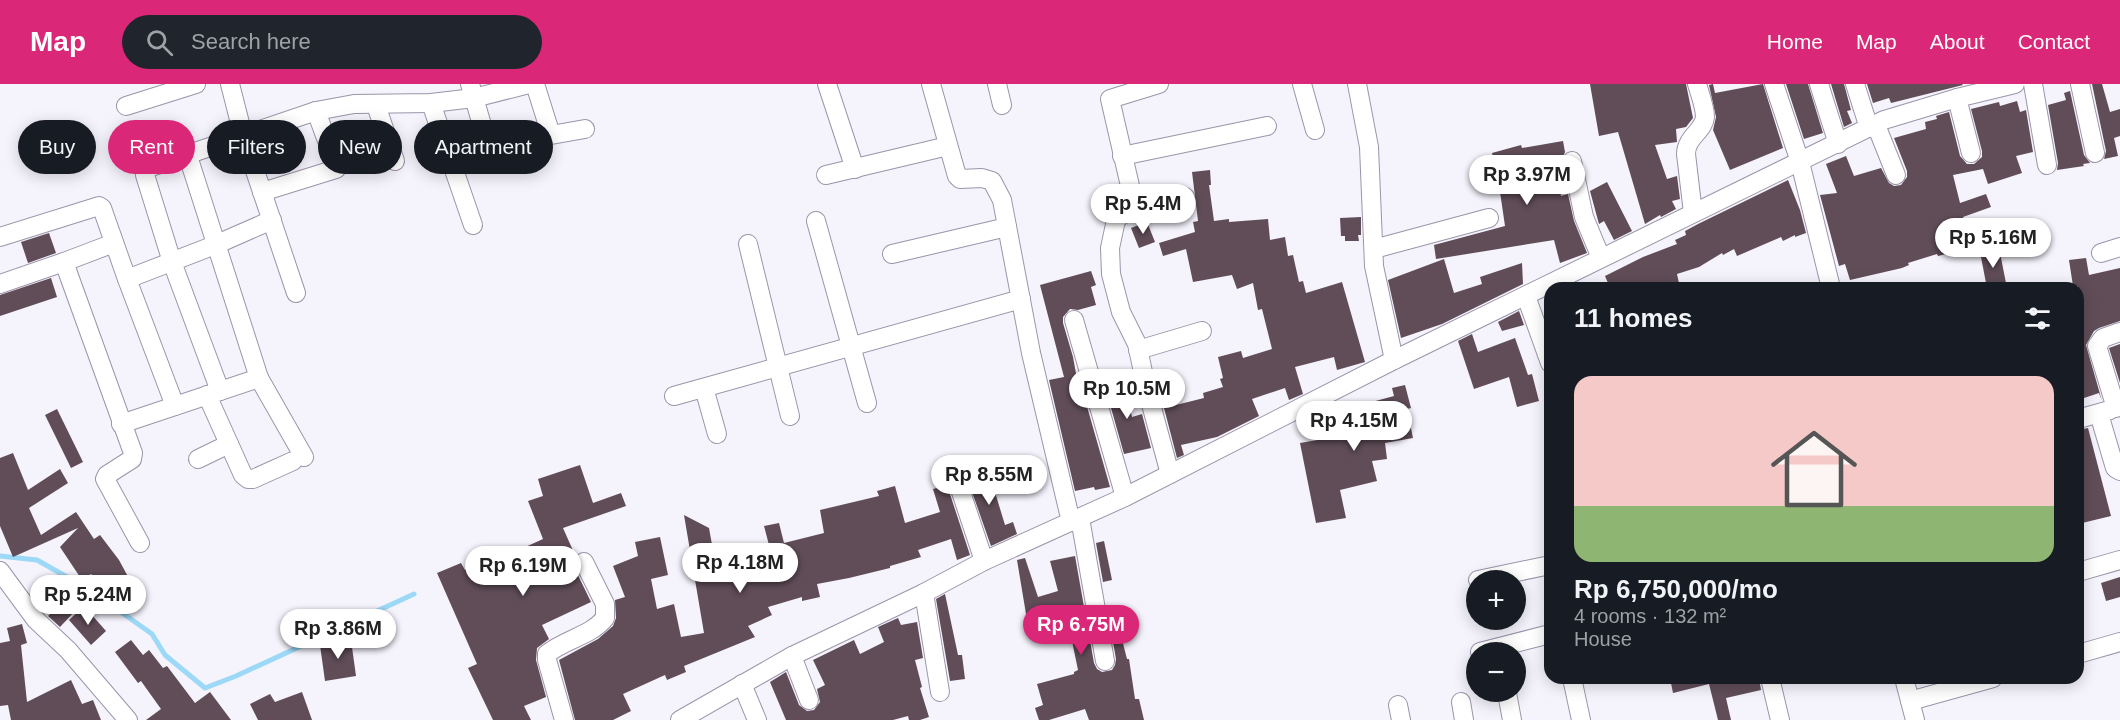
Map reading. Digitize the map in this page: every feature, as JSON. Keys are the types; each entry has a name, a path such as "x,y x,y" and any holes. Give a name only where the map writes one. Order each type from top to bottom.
{"street":[{"path":"126,106 196,84"},
{"path":"230,84 239,120"},
{"path":"289,120 316,111 354,104 431,103 472,91 529,84"},
{"path":"535,84 551,135 585,129"},
{"path":"827,84 855,169"},
{"path":"931,84 955,170 960,179 982,178 992,181 1002,200 1031,353 1076,520 1105,661"},
{"path":"997,84 1002,105"},
{"path":"1136,212 1108,91 1159,84"},
{"path":"1302,84 1315,130"},
{"path":"1357,84 1369,147 1376,280 1394,360"},
{"path":"1693,213 1686,146 1705,116 1697,84"},
{"path":"1774,84 1800,162 1830,282"},
{"path":"1819,84 1838,144"},
{"path":"1855,84 1896,176"},
{"path":"1554,282 1872,126 1957,98 2015,84"},
{"path":"2033,84 2047,165"},
{"path":"2080,84 2095,153"},
{"path":"472,91 481,120"},
{"path":"1957,98 1971,153"},
{"path":"431,103 473,225"},
{"path":"376,105 381,120"},
{"path":"262,192 336,169 316,111"},
{"path":"1122,156 1267,126"},
{"path":"826,175 948,146"},
{"path":"1572,161 1584,217 1601,258"},
{"path":"145,174 229,444 243,475 253,479 298,459 259,378 193,174"},
{"path":"256,174 296,293"},
{"path":"1170,474 1138,350 1121,312 1111,274 1110,248 1116,220 1124,213 1136,212 1185,197"},
{"path":"0,237 99,206 102,208 174,406"},
{"path":"1374,249 1489,218"},
{"path":"128,279 272,220"},
{"path":"816,221 867,403"},
{"path":"892,254 1008,227"},
{"path":"0,284 114,243"},
{"path":"748,244 790,416"},
{"path":"2101,253 2120,247"},
{"path":"64,262 133,456 132,459 107,475 105,480 140,543"},
{"path":"680,720 792,656 924,593 984,561 1125,497 1394,360 1544,287"},
{"path":"1526,296 1544,346"},
{"path":"674,396 1021,299"},
{"path":"1074,320 1125,497"},
{"path":"1138,350 1202,332"},
{"path":"2084,418 2118,407 2097,346 2103,338 2120,332"},
{"path":"122,424 259,378"},
{"path":"704,388 717,434"},
{"path":"2098,414 2115,468 2120,471"},
{"path":"198,459 229,444"},
{"path":"957,480 984,561"},
{"path":"2084,571 2120,560"},
{"path":"564,720 547,660 548,654 557,646 595,628 605,618 604,604 584,562"},
{"path":"1526,570 1544,566"},
{"path":"1,571 36,621 68,650 128,720"},
{"path":"924,593 940,692"},
{"path":"1520,642 1544,636"},
{"path":"2084,652 2120,642"},
{"path":"792,656 809,700"},
{"path":"742,684 758,720"},
{"path":"1573,684 1581,720"},
{"path":"1771,684 1780,720"},
{"path":"1906,684 1915,720"},
{"path":"1910,701 1971,684"},
{"path":"1509,702 1512,720"}],"building":[{"path":"1590,84 1686,84 1693,118 1686,127 1676,129 1677,142 1655,145 1667,179 1677,176 1680,199 1672,201 1676,209 1645,224 1618,132 1599,136"},
{"path":"1713,84 1715,93 1763,84 1783,148 1730,170 1713,130 1716,117 1709,85"},
{"path":"1786,84 1808,84 1823,133 1804,139"},
{"path":"1831,84 1844,84 1851,110 1847,111 1852,123 1844,127"},
{"path":"1867,84 1963,85 1891,103 1889,98 1873,103"},
{"path":"2092,84 2102,84 2110,112 2120,109 2120,136 2114,138 2118,156 2104,159 2106,151"},
{"path":"2070,91 2084,155 2090,163 2057,170 2058,163 2048,105 2066,100 2064,93"},
{"path":"2017,101 2020,112 2026,110 2033,152 2016,156 2022,173 1988,184 1983,169 1953,175 1960,203 1986,194 1991,207 1963,217 1971,248 1938,256 1937,254 1908,263 1909,265 1902,268 1850,280 1845,264 1839,266 1820,195 1837,193 1826,164 1846,156 1854,176 1881,168 1889,183 1894,186 1901,185 1907,177 1907,171 1894,138 1926,129 1925,122 1937,119 1936,116 1949,112 1960,156 1967,164 1974,164 1982,157 1982,151 1971,109 1999,102 2000,106"},
{"path":"1563,141 1565,152 1561,161 1555,163 1561,196 1568,194 1574,221 1587,253 1560,263 1554,240 1436,259 1434,245 1505,226 1499,185 1501,184 1492,153 1521,145 1522,148"},
{"path":"1210,170 1211,185 1209,185 1214,221 1268,219 1270,240 1285,237 1288,256 1293,255 1299,282 1303,281 1306,293 1342,282 1365,362 1337,370 1334,357 1295,367 1303,394 1289,400 1285,388 1252,399 1259,416 1217,437 1181,445 1184,455 1177,458 1164,408 1204,398 1203,393 1223,387 1218,357 1241,351 1243,358 1272,349 1262,309 1258,310 1253,283 1237,289 1232,275 1193,282 1186,249 1163,256 1159,243 1195,232 1193,222 1198,221 1192,172"},
{"path":"1788,180 1806,233 1783,241 1781,237 1737,256 1734,249 1723,255 1722,253 1699,267 1677,274 1679,282 1608,282 1605,276 1643,257 1677,244 1675,240 1686,235 1685,231"},
{"path":"1607,182 1632,231 1614,240 1604,221 1599,224 1590,191"},
{"path":"1361,217 1359,241 1345,241 1345,236 1341,236 1340,218"},
{"path":"1147,222 1155,242 1139,248 1131,228"},
{"path":"49,233 56,253 28,263 21,242"},
{"path":"1999,248 2006,282 1986,282 1980,252"},
{"path":"2086,258 2089,275 2120,268 2120,321 2094,331 2086,345 2102,401 2099,393 2084,398 2084,282 2072,282 2069,260"},
{"path":"1444,259 1454,293 1482,284 1480,277 1522,263 1523,284 1442,324 1401,338 1388,280"},
{"path":"1091,271 1096,285 1091,287 1096,305 1078,310 1070,309 1063,317 1063,323 1073,357 1079,390 1082,389 1110,487 1095,490 1094,487 1075,491 1049,380 1064,377 1040,285"},
{"path":"51,278 57,297 0,316 0,295"},
{"path":"1519,311 1524,325 1502,331 1498,322"},
{"path":"1472,334 1478,352 1515,338 1528,375 1532,374 1539,401 1517,407 1509,377 1474,389 1458,341"},
{"path":"2120,344 2120,383 2109,348"},
{"path":"1119,378 1123,394 1126,393 1132,417 1142,414 1151,448 1124,454 1104,383"},
{"path":"1405,385 1411,408 1407,409 1413,438 1385,443 1387,459 1372,461 1377,481 1340,490 1346,518 1316,523 1300,443 1335,437 1332,420 1360,415 1357,406 1394,396 1392,388"},
{"path":"57,409 83,462 71,468 45,415"},
{"path":"2088,428 2111,516 2084,523 2084,429"},
{"path":"13,453 28,490 60,469 68,483 29,508 41,535 76,512 94,539 100,535 119,560 132,584 111,596 91,574 82,580 60,547 78,528 13,557 0,526 0,458"},
{"path":"580,465 593,503 621,493 626,506 563,528 575,555 574,567 591,602 542,625 549,639 537,648 536,660 546,697 524,706 531,720 493,720 468,668 477,664 437,573 461,563 465,570 508,550 510,554 543,539 528,501 543,496 538,479"},
{"path":"987,466 1005,525 1013,522 1017,534 991,546 965,472"},
{"path":"947,485 970,555 957,560 951,539 918,550 921,557 890,566 890,568 817,584 820,597 802,601 802,597 768,607 772,615 748,626 755,637 684,666 686,672 667,680 665,675 623,694 631,711 613,720 575,720 559,660 598,639 613,626 616,618 615,600 625,597 613,566 638,556 635,542 660,537 668,575 651,579 657,609 674,604 681,637 704,633 684,515 709,528 718,578 742,569 744,574 774,564 764,526 779,523 784,543 824,533 820,510 879,496 877,491 895,486 905,523 940,512 933,489"},
{"path":"1104,541 1112,580 1103,582 1096,543"},
{"path":"1075,556 1094,663 1102,672 1112,670 1116,659 1110,625 1118,624 1127,659 1129,659 1135,699 1139,699 1144,720 1089,720 1085,709 1049,720 1039,720 1035,708 1043,705 1037,684 1074,674 1078,670 1065,607 1026,614 1017,560 1025,558 1038,597 1058,591 1050,561"},
{"path":"2120,577 2120,597 2106,601 2101,583"},
{"path":"945,594 958,655 962,655 965,679 950,681 936,599"},
{"path":"61,602 71,611 77,609 60,627 48,616"},
{"path":"84,606 106,631 91,645 69,620"},
{"path":"898,618 901,625 917,622 923,658 915,660 922,687 920,688 929,717 920,720 909,720 908,716 893,720 786,720 770,682 786,672 799,705 807,711 814,710 820,702 817,689 825,685 813,660 854,640 860,654 884,642 878,627"},
{"path":"22,624 27,643 21,645 27,702 71,680 82,704 93,700 101,720 11,720 8,705 0,706 0,643 10,641 7,628"},
{"path":"131,640 143,655 149,650 163,668 167,666 195,703 210,692 231,720 146,720 161,709 141,681 138,683 115,652"},
{"path":"351,640 356,676 325,681 320,645"},
{"path":"1671,684 1709,684 1673,693"},
{"path":"1709,684 1760,684 1761,690 1726,698 1731,720 1718,720"},
{"path":"302,692 312,720 258,720 250,704 270,694 275,702"}],"waterway":[{"path":"0,556 37,560 90,590 152,634 165,655 205,688 414,594"}]}
